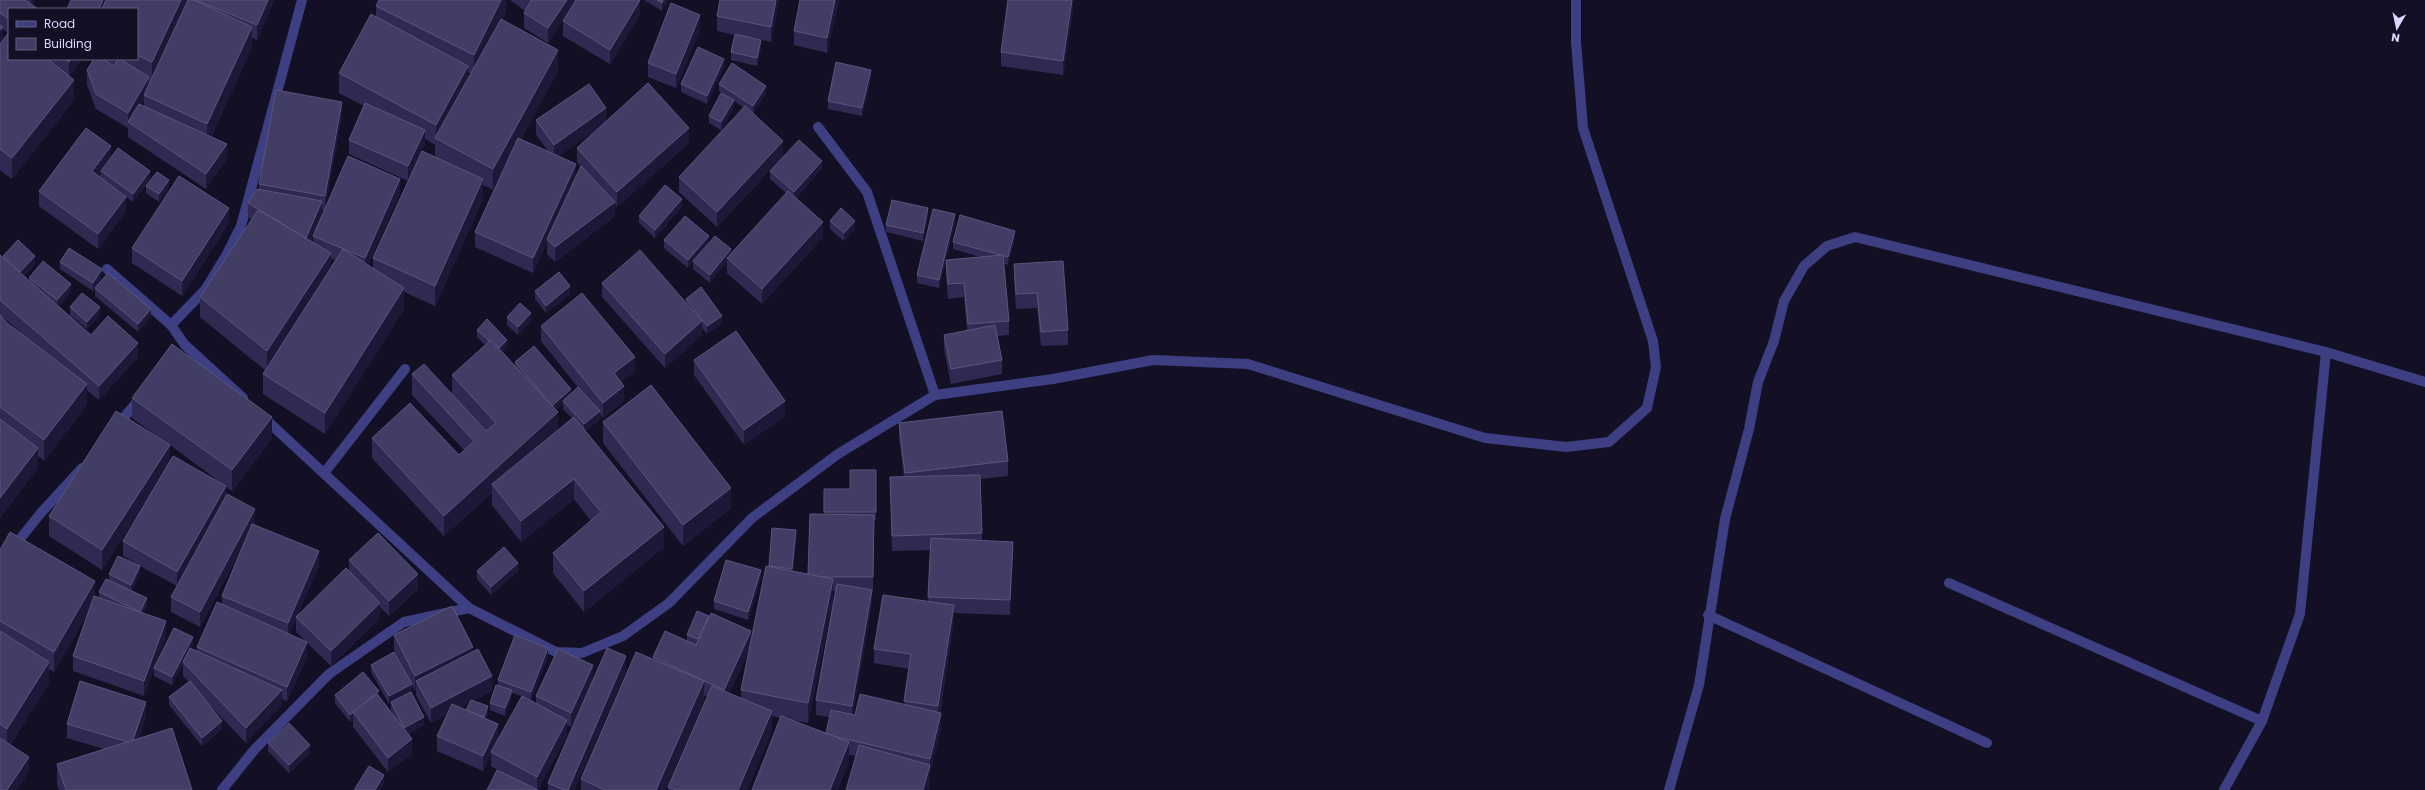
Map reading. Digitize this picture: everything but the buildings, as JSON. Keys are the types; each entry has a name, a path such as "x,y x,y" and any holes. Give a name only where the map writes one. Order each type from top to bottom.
{"street":[{"path":"171,325 205,290 227,254 241,226 302,0"},
{"path":"108,269 171,325 182,348 252,406 325,472 469,608 556,652 582,653 623,636 669,603 752,518 838,454 935,395 1053,379 1153,360 1248,364 1485,438 1566,447 1609,442 1647,408 1656,367 1652,341 1583,128 1576,42 1576,0"},
{"path":"818,127 867,192 935,395"},
{"path":"1669,790 1699,685 1708,614 1732,491 1749,430 1758,382 1774,341 1784,301 1804,266 1827,246 1855,237 2326,352 2425,382"},
{"path":"2224,790 2262,721 2300,614 2326,352"},
{"path":"325,472 405,369"},
{"path":"110,435 147,389"},
{"path":"0,564 40,514 91,458"},
{"path":"1949,583 2262,721"},
{"path":"222,790 255,749 329,674 404,622 469,608"},
{"path":"1708,614 1987,743"}]}
